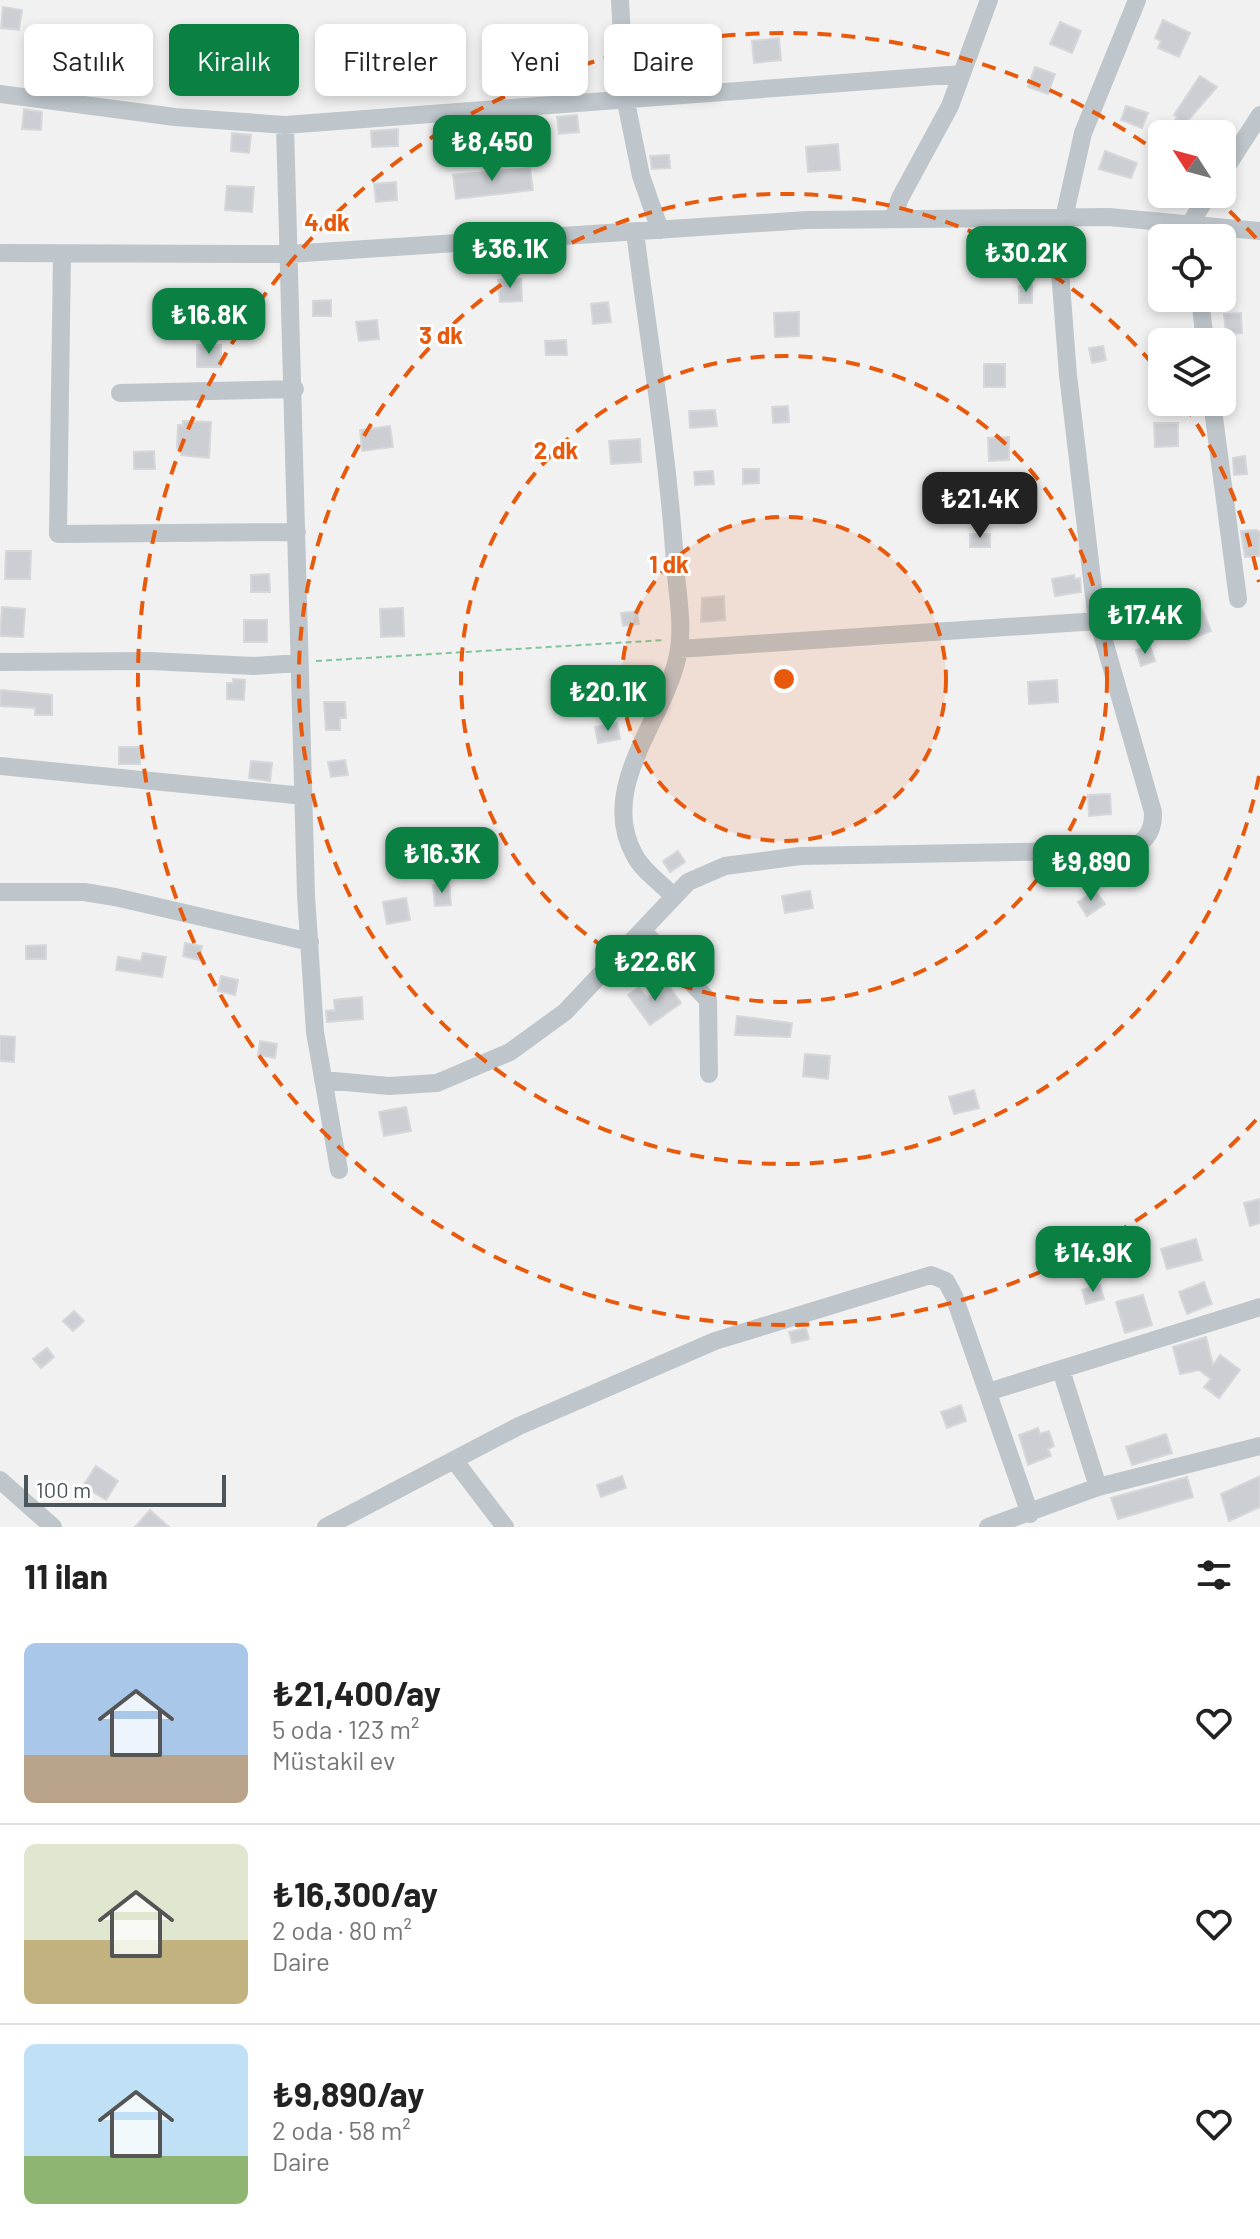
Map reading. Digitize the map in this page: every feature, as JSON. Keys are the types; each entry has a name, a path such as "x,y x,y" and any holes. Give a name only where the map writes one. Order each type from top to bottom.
{"street":[{"path":"620,0 625,97 641,176 660,230"},
{"path":"893,219 900,198 950,106 989,0"},
{"path":"323,1080 412,1086 457,1078 510,1052 547,1028 688,882 715,869 771,859 1123,850 1136,846 1150,831 1153,812 1098,621 1068,375 1058,245 1061,218 1083,133 1137,0"},
{"path":"0,94 175,117 285,125 962,74"},
{"path":"1236,152 1260,115"},
{"path":"285,125 295,389 299,663 310,942 315,1032 339,1170"},
{"path":"0,253 289,254 807,220 1061,218 1148,226"},
{"path":"1236,231 1260,231"},
{"path":"635,232 673,522 679,644 627,786 624,830 636,858 673,896"},
{"path":"62,254 58,534 297,532"},
{"path":"120,393 295,389"},
{"path":"1214,416 1238,599"},
{"path":"679,644 1098,621"},
{"path":"0,662 150,661 254,666 299,663"},
{"path":"0,766 304,796"},
{"path":"0,892 84,892 115,897 310,942"},
{"path":"643,931 708,1000 709,1074"},
{"path":"326,1527 519,1426 715,1341 931,1275 946,1281 954,1296 1030,1514"},
{"path":"988,1392 1260,1307"},
{"path":"1061,1370 1098,1487"},
{"path":"988,1527 1098,1487 1260,1446"},
{"path":"454,1460 505,1527"},
{"path":"0,1480 53,1527"}],"path":[{"path":"299,663 679,644"}],"building":[{"path":"3,7 22,10 19,30 1,28"},
{"path":"1163,20 1190,33 1179,57 1158,48 1161,41 1155,38"},
{"path":"1060,22 1081,31 1072,53 1050,44"},
{"path":"779,38 781,60 754,63 752,41"},
{"path":"1035,67 1055,74 1048,94 1028,87"},
{"path":"1200,76 1217,87 1188,120 1175,120 1174,115"},
{"path":"1126,106 1148,113 1142,128 1121,120"},
{"path":"24,109 42,112 41,130 22,129"},
{"path":"577,115 579,132 559,134 557,117"},
{"path":"398,129 398,146 372,147 371,131"},
{"path":"232,133 251,135 249,153 231,151"},
{"path":"838,144 840,170 808,172 806,147"},
{"path":"1105,151 1137,163 1131,178 1099,169"},
{"path":"669,155 670,168 652,169 650,156"},
{"path":"530,168 533,190 456,199 453,175"},
{"path":"396,182 397,200 376,202 374,184"},
{"path":"227,186 254,187 252,212 225,210"},
{"path":"521,279 522,301 500,302 498,280"},
{"path":"1032,285 1032,303 1019,303 1019,286"},
{"path":"331,300 331,316 313,316 313,301"},
{"path":"608,302 611,322 593,324 591,304"},
{"path":"799,312 799,336 775,337 774,313"},
{"path":"1241,313 1242,333 1236,333 1236,328 1225,328 1224,314"},
{"path":"377,320 379,339 359,341 356,322"},
{"path":"566,340 567,355 546,355 545,341"},
{"path":"197,345 221,345 221,367 197,367"},
{"path":"1103,346 1106,360 1092,363 1089,348"},
{"path":"984,364 1005,364 1005,387 984,387"},
{"path":"788,406 789,422 773,423 772,407"},
{"path":"715,410 717,426 690,428 689,411"},
{"path":"183,421 211,422 209,458 181,455 182,449 177,448 178,425 183,425"},
{"path":"1154,423 1178,423 1178,446 1155,447"},
{"path":"390,426 393,447 362,451 360,430"},
{"path":"1009,437 1009,460 989,461 988,438"},
{"path":"640,439 641,462 611,464 609,441"},
{"path":"154,451 155,469 134,469 134,452"},
{"path":"1245,456 1247,474 1234,475 1233,458"},
{"path":"743,469 759,469 759,483 743,484"},
{"path":"713,471 714,484 695,485 694,472"},
{"path":"1241,531 1260,532 1260,556 1245,557"},
{"path":"970,534 990,534 990,547 970,547"},
{"path":"6,551 31,551 30,579 5,579"},
{"path":"269,574 270,592 251,592 251,575"},
{"path":"1074,575 1075,579 1080,578 1081,592 1055,596 1052,579"},
{"path":"724,596 725,620 701,622 702,598"},
{"path":"2,607 25,609 23,637 0,636"},
{"path":"403,608 404,636 381,637 380,609"},
{"path":"1202,609 1211,631 1188,640 1180,618"},
{"path":"637,611 639,624 623,626 621,613"},
{"path":"244,620 267,620 267,642 244,642"},
{"path":"1150,646 1155,661 1141,666 1136,650"},
{"path":"233,679 245,680 244,700 227,699 227,683 233,683"},
{"path":"1057,680 1058,702 1029,704 1028,682"},
{"path":"1,690 52,695 52,715 35,715 35,708 0,706"},
{"path":"324,702 345,702 346,718 340,718 340,730 326,730"},
{"path":"617,723 620,739 598,743 595,727"},
{"path":"119,747 141,747 140,764 119,764"},
{"path":"345,760 348,775 331,777 328,762"},
{"path":"251,761 272,763 270,781 249,778"},
{"path":"1110,794 1111,814 1089,816 1088,795"},
{"path":"678,851 685,862 670,872 663,861"},
{"path":"449,883 451,905 435,906 433,885"},
{"path":"1095,890 1105,904 1087,916 1078,902"},
{"path":"810,891 813,908 785,913 782,896"},
{"path":"406,898 410,920 387,924 383,902"},
{"path":"185,943 202,946 199,960 183,956"},
{"path":"46,945 46,959 26,959 26,946"},
{"path":"143,953 166,957 162,977 116,970 118,957 141,961"},
{"path":"221,976 238,980 235,995 218,991"},
{"path":"667,983 681,1003 650,1025 628,995 639,987 647,998"},
{"path":"362,997 363,1019 327,1022 326,1011 335,1010 334,1000"},
{"path":"737,1016 792,1023 790,1037 735,1035"},
{"path":"0,1036 15,1037 14,1062 0,1061"},
{"path":"260,1041 277,1044 275,1058 258,1055"},
{"path":"805,1054 830,1056 828,1079 803,1076"},
{"path":"974,1090 979,1108 954,1114 949,1097"},
{"path":"406,1107 411,1131 384,1136 379,1112"},
{"path":"1260,1199 1260,1223 1250,1226 1244,1203"},
{"path":"1196,1239 1202,1260 1167,1269 1161,1249"},
{"path":"1204,1282 1212,1304 1187,1314 1179,1292"},
{"path":"1100,1285 1104,1299 1086,1304 1082,1290"},
{"path":"1143,1295 1152,1325 1125,1333 1116,1302"},
{"path":"74,1311 84,1321 73,1331 63,1321"},
{"path":"806,1328 809,1339 792,1343 789,1332"},
{"path":"1206,1337 1213,1365 1220,1355 1240,1370 1219,1398 1204,1387 1211,1379 1199,1370 1180,1374 1173,1347"},
{"path":"47,1348 54,1357 41,1368 33,1359"},
{"path":"961,1405 966,1421 947,1428 941,1412"},
{"path":"1038,1428 1040,1434 1049,1431 1054,1446 1048,1449 1051,1456 1028,1465 1019,1435"},
{"path":"1166,1434 1172,1453 1132,1465 1126,1447"},
{"path":"96,1466 118,1481 106,1500 83,1486"},
{"path":"622,1476 626,1488 601,1497 597,1485"},
{"path":"1260,1476 1260,1507 1229,1521 1221,1494"},
{"path":"1187,1477 1193,1497 1118,1519 1111,1498"},
{"path":"150,1510 169,1527 135,1527"}]}
